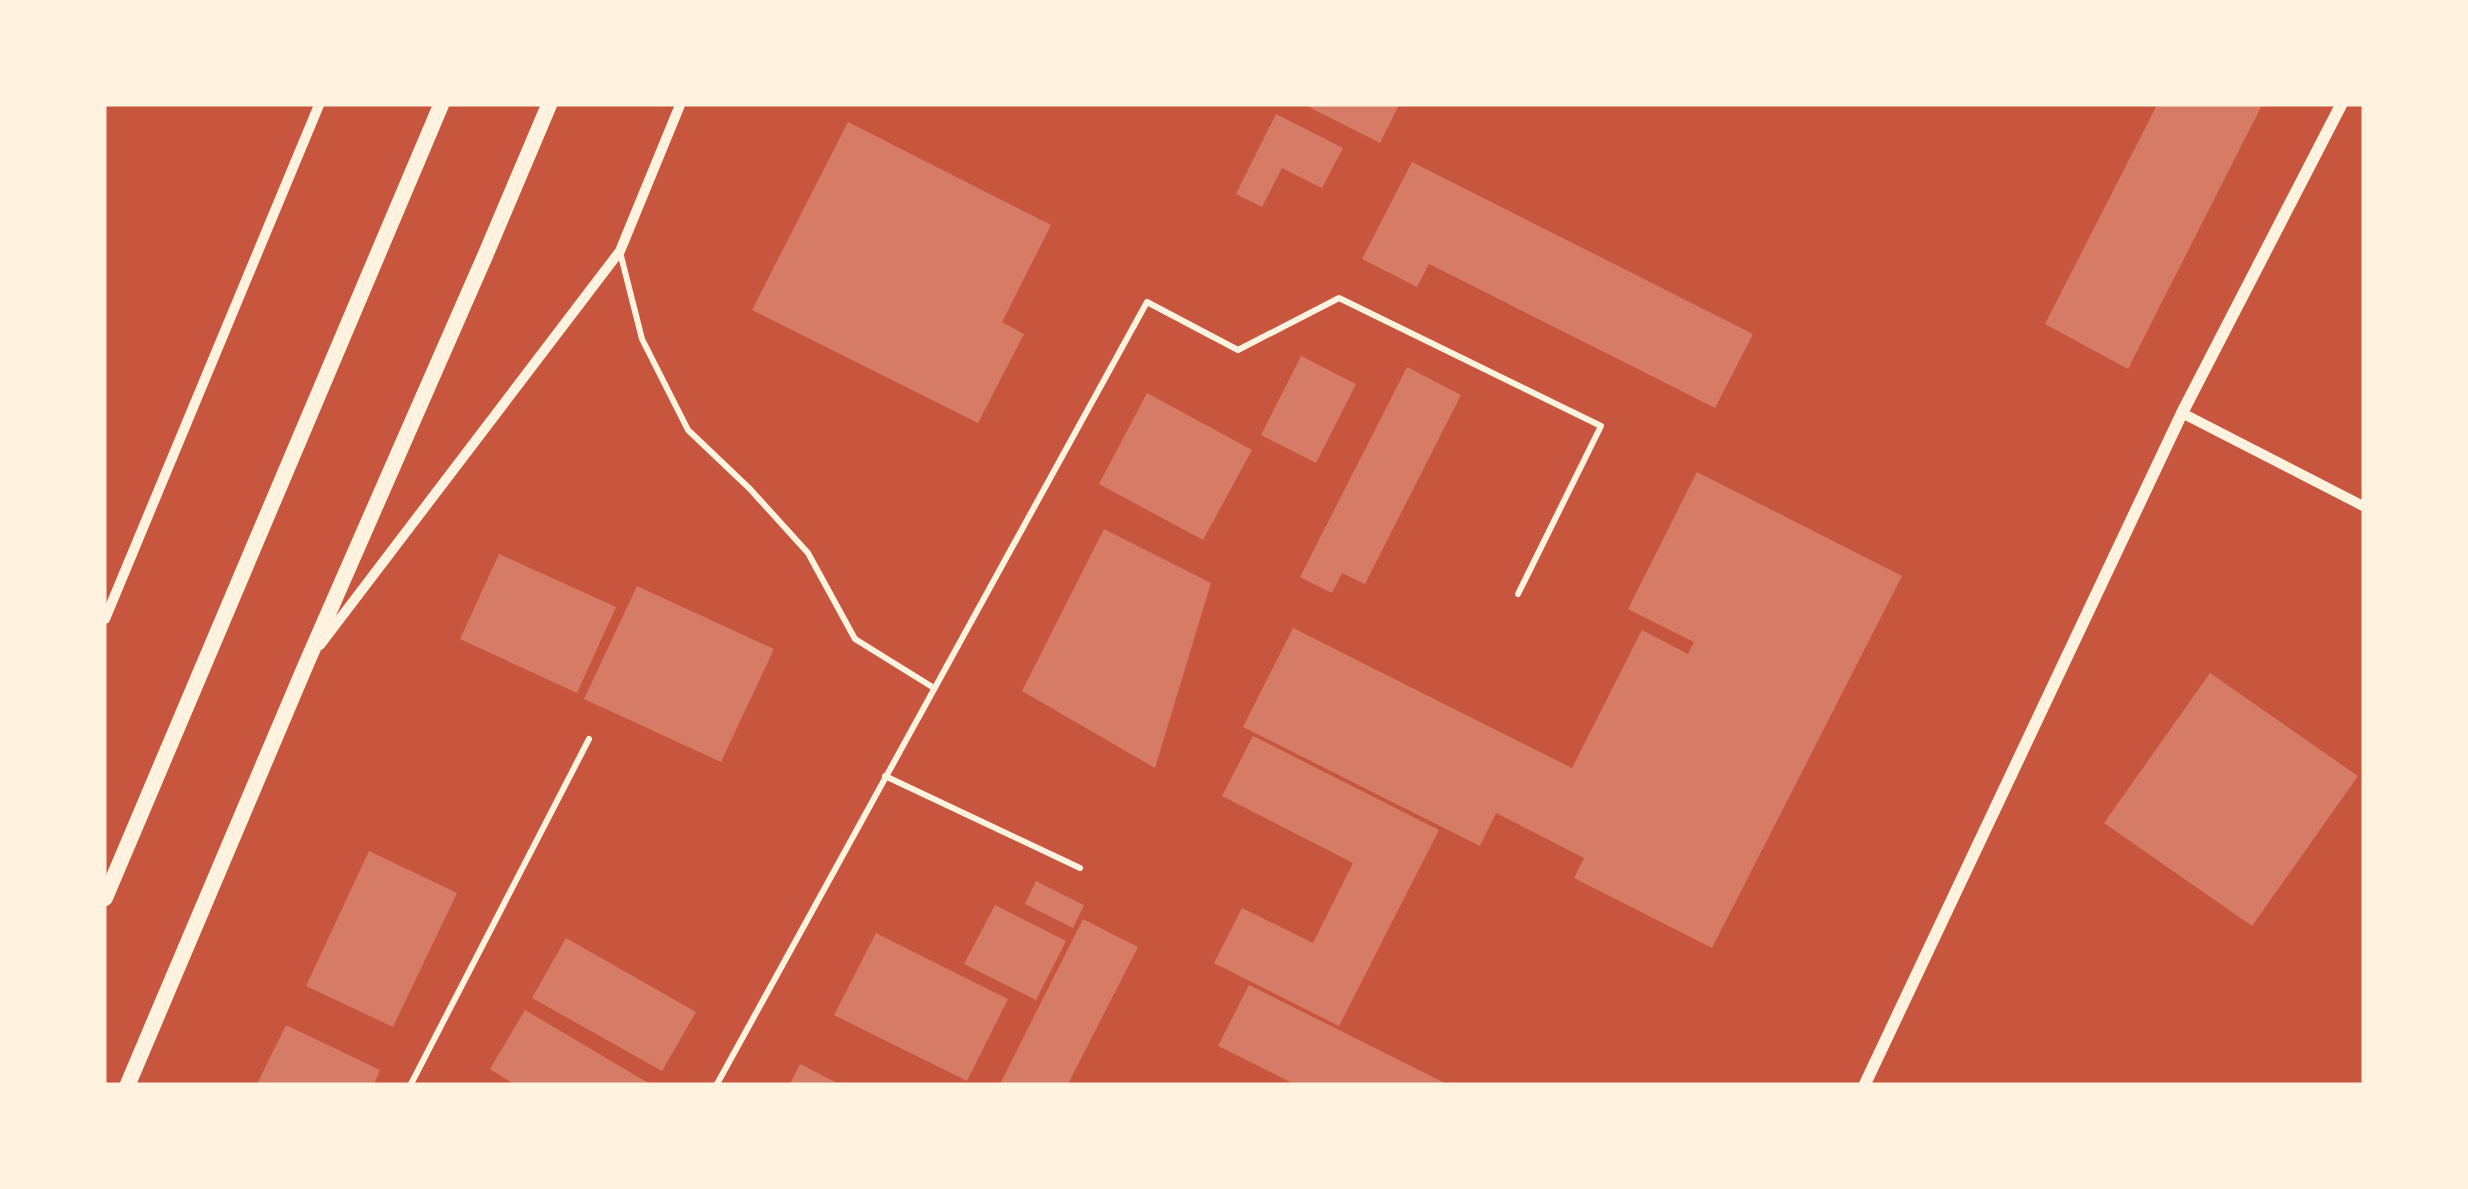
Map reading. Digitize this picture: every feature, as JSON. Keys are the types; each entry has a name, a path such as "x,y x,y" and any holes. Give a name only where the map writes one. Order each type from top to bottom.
{"highway":[{"path":"105,898 441,105"},
{"path":"128,1084 307,662 549,105"}],"main road":[{"path":"1865,1084 2182,413 2341,105"}],"street":[{"path":"105,619 319,105"},
{"path":"307,662 620,251 680,105"},
{"path":"620,251 642,339 688,430 750,489 808,553 855,639 934,688"},
{"path":"717,1084 1147,302 1238,350 1339,298 1601,426 1518,594"},
{"path":"2182,413 2363,506"},
{"path":"411,1084 589,739"},
{"path":"885,776 1080,868"}],"building":[{"path":"1305,105 1399,105 1380,143"},
{"path":"2157,105 2262,105 2128,369 2045,324"},
{"path":"1276,114 1343,148 1322,188 1282,168 1262,207 1236,194"},
{"path":"848,122 1051,225 1002,322 1024,334 978,423 752,310"},
{"path":"1412,162 1753,334 1715,408 1429,264 1417,287 1362,259"},
{"path":"1301,356 1356,384 1316,463 1261,435"},
{"path":"1407,367 1461,395 1365,584 1342,573 1332,593 1300,577"},
{"path":"1147,393 1252,450 1203,540 1099,484"},
{"path":"1697,472 1902,576 1712,948 1574,878 1584,858 1496,813 1480,846 1243,727 1293,628 1572,768 1642,630 1688,654 1694,642 1628,609"},
{"path":"1104,529 1211,583 1155,768 1022,691"},
{"path":"499,554 616,607 577,693 460,639"},
{"path":"637,586 774,649 721,762 584,699"},
{"path":"2210,673 2358,776 2252,926 2104,823"},
{"path":"1253,736 1439,830 1339,1026 1214,963 1242,908 1313,943 1353,863 1222,796"},
{"path":"369,851 457,893 393,1027 306,986"},
{"path":"1036,881 1084,905 1073,928 1025,904"},
{"path":"995,905 1066,941 1036,1000 964,964"},
{"path":"1083,919 1138,947 1068,1084 1000,1084"},
{"path":"876,933 1008,999 967,1081 834,1015"},
{"path":"566,938 696,1012 662,1071 532,998"},
{"path":"1249,985 1447,1084 1294,1084 1218,1046"},
{"path":"525,1010 650,1084 514,1084 490,1069"},
{"path":"286,1025 380,1070 374,1084 257,1084"},
{"path":"800,1064 839,1084 790,1084"}]}
